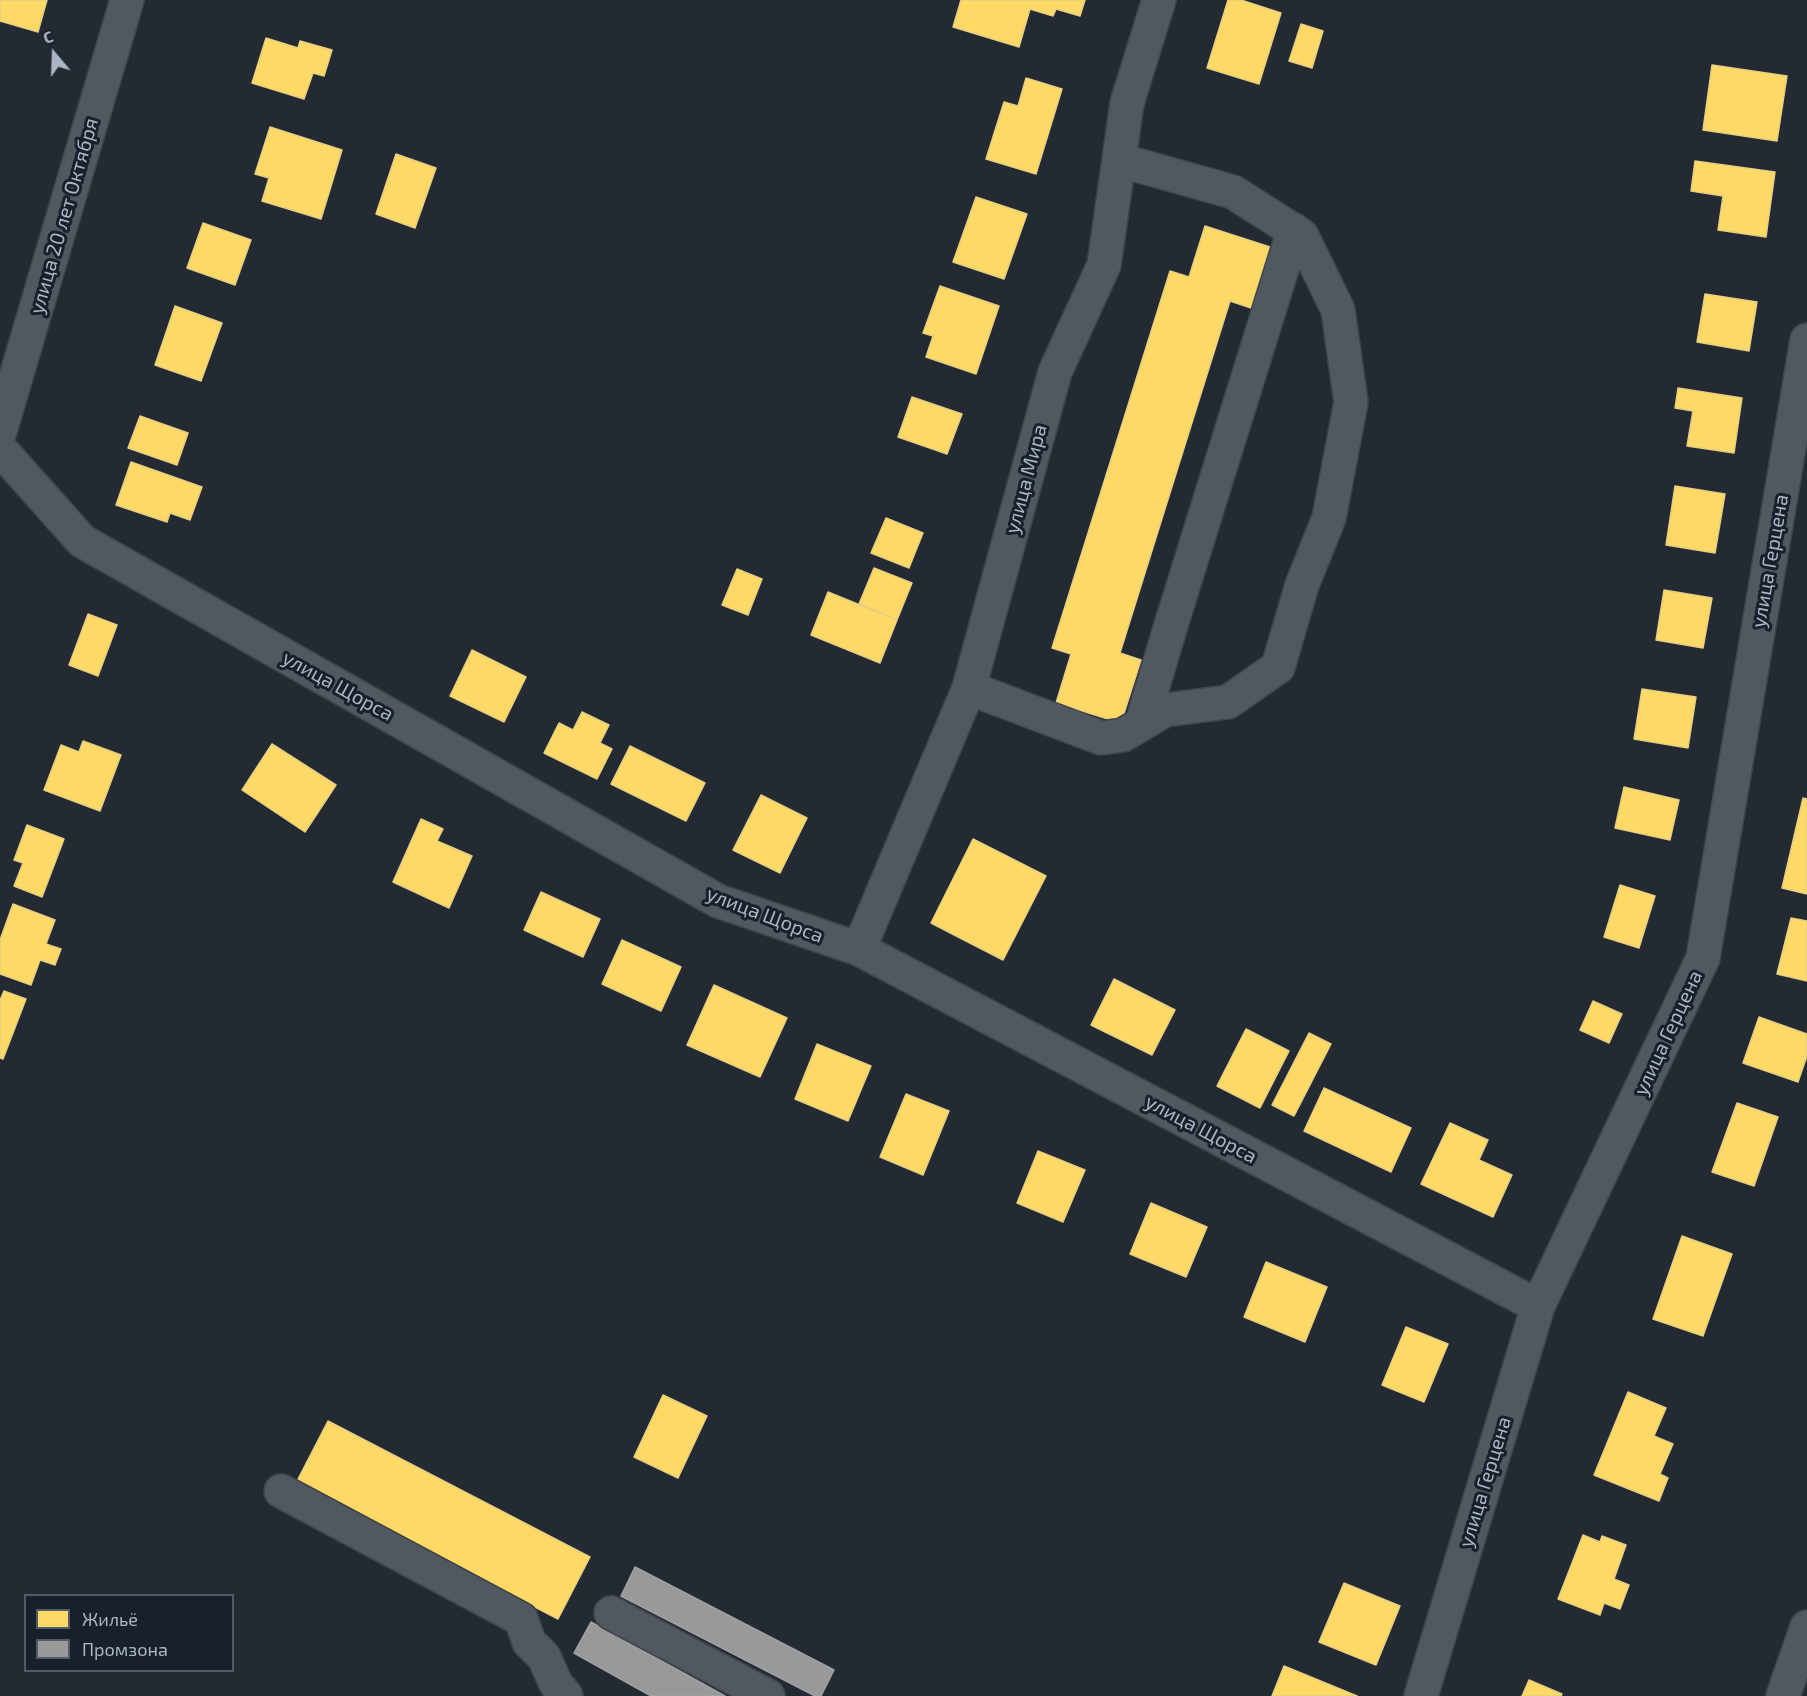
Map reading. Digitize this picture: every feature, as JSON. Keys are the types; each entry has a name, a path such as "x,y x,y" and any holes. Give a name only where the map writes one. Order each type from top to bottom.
{"street":[{"name":"улица 20 лет Октября","path":"0,431 128,0"},
{"name":"улица Мира","path":"859,949 969,688 1055,372 1104,265 1127,102 1159,0"},
{"path":"969,688 1101,738 1123,735 1165,710 1228,702 1278,667 1302,585 1329,518 1351,402 1338,310 1302,236 1233,192 1119,160"},
{"path":"1142,723 1294,230"},
{"name":"улица Герцена","path":"1421,1696 1538,1306 1703,958 1807,340"},
{"name":"улица Щорса","path":"0,449 82,541 718,901 859,949 1538,1306"},
{"path":"281,1491 521,1619 529,1641 544,1657 556,1684 566,1696"},
{"path":"611,1613 768,1696"},
{"path":"1783,1696 1807,1627"}],"building: Жильё":[{"path":"0,0 47,0 38,32 0,21"},
{"path":"961,0 1085,0 1080,16 1056,9 1053,16 1030,9 1019,47 953,27"},
{"path":"1228,0 1241,0 1281,13 1259,84 1207,68"},
{"path":"1301,24 1323,31 1312,68 1289,61"},
{"path":"266,38 298,48 300,41 332,50 324,76 313,73 304,99 252,83"},
{"path":"1712,65 1787,76 1777,141 1703,130"},
{"path":"1026,78 1062,89 1036,174 986,159 1004,102 1018,106"},
{"path":"270,127 342,150 321,219 262,201 269,178 255,174"},
{"path":"396,154 436,168 415,228 376,214"},
{"path":"1695,161 1775,172 1766,237 1718,230 1723,196 1691,191"},
{"path":"976,197 1027,214 1004,279 953,262"},
{"path":"203,223 251,240 235,285 187,268"},
{"path":"1205,226 1270,247 1251,308 1230,301 1120,653 1141,660 1121,723 1056,703 1071,654 1052,648 1170,271 1189,277"},
{"path":"940,286 999,306 976,374 926,357 933,336 923,333"},
{"path":"1705,294 1757,302 1749,351 1697,342"},
{"path":"175,306 222,323 201,381 155,365"},
{"path":"1678,388 1742,398 1734,453 1687,446 1693,411 1675,408"},
{"path":"912,397 962,414 947,454 898,437"},
{"path":"140,416 188,433 177,465 128,448"},
{"path":"131,462 202,487 190,520 170,513 167,522 116,505"},
{"path":"1675,486 1725,494 1715,553 1666,545"},
{"path":"886,518 923,533 909,568 871,553"},
{"path":"874,568 912,583 897,620 859,604"},
{"path":"737,569 762,579 748,615 722,605"},
{"path":"1664,590 1712,598 1703,648 1656,640"},
{"path":"828,592 897,620 880,663 811,635"},
{"path":"88,614 117,625 98,676 69,665"},
{"path":"472,650 526,677 504,722 450,696"},
{"path":"1642,689 1696,697 1688,748 1634,739"},
{"path":"582,712 609,725 600,743 612,749 597,779 544,753 559,723 573,730"},
{"path":"83,741 121,755 100,811 44,790 61,745 79,752"},
{"path":"272,744 336,785 305,832 242,790"},
{"path":"630,746 705,783 686,821 611,784"},
{"path":"1624,787 1679,800 1670,840 1615,828"},
{"path":"761,795 807,818 780,873 733,850"},
{"path":"1803,798 1807,799 1807,894 1782,888"},
{"path":"421,819 443,829 437,841 472,856 449,908 393,882"},
{"path":"27,825 64,839 42,897 14,886 23,863 14,860"},
{"path":"973,839 1046,876 1003,960 931,923"},
{"path":"1620,885 1655,896 1639,948 1604,937"},
{"path":"541,892 600,919 583,957 524,930"},
{"path":"13,904 55,920 46,944 61,949 55,965 40,960 31,985 0,974 0,940"},
{"path":"1791,918 1807,921 1807,981 1777,974"},
{"path":"622,940 681,967 661,1011 602,984"},
{"path":"1114,979 1175,1010 1152,1055 1091,1025"},
{"path":"714,985 787,1018 760,1077 687,1045"},
{"path":"4,991 26,999 3,1059 0,1058 0,1000"},
{"path":"1593,1001 1622,1014 1609,1043 1580,1030"},
{"path":"1759,1017 1807,1034 1807,1056 1798,1082 1743,1063"},
{"path":"1246,1029 1289,1051 1260,1108 1217,1086"},
{"path":"1309,1033 1331,1044 1294,1116 1272,1105"},
{"path":"817,1044 871,1066 848,1121 795,1099"},
{"path":"1324,1088 1411,1128 1391,1172 1304,1131"},
{"path":"906,1094 949,1111 923,1175 880,1157"},
{"path":"1737,1103 1778,1117 1754,1186 1712,1172"},
{"path":"1450,1123 1488,1140 1479,1160 1512,1175 1493,1217 1421,1184"},
{"path":"1038,1151 1085,1170 1063,1222 1017,1203"},
{"path":"1151,1203 1207,1227 1186,1277 1130,1254"},
{"path":"1682,1236 1732,1254 1703,1336 1653,1319"},
{"path":"1266,1262 1327,1287 1305,1342 1244,1317"},
{"path":"1406,1327 1448,1344 1424,1402 1382,1385"},
{"path":"1628,1392 1666,1408 1654,1436 1673,1444 1660,1474 1668,1478 1659,1501 1594,1475"},
{"path":"663,1395 707,1416 678,1478 634,1457"},
{"path":"328,1421 590,1557 558,1619 296,1483"},
{"path":"1583,1535 1600,1542 1602,1536 1626,1545 1614,1579 1629,1585 1620,1609 1604,1603 1600,1615 1558,1599"},
{"path":"1344,1583 1400,1606 1376,1665 1319,1642"},
{"path":"1284,1666 1357,1696 1272,1696"},
{"path":"1529,1680 1562,1694 1561,1696 1522,1696"}],"building: Промзона":[{"path":"635,1567 834,1670 821,1696 815,1696 621,1596"},
{"path":"591,1622 725,1696 651,1696 574,1653"}]}
